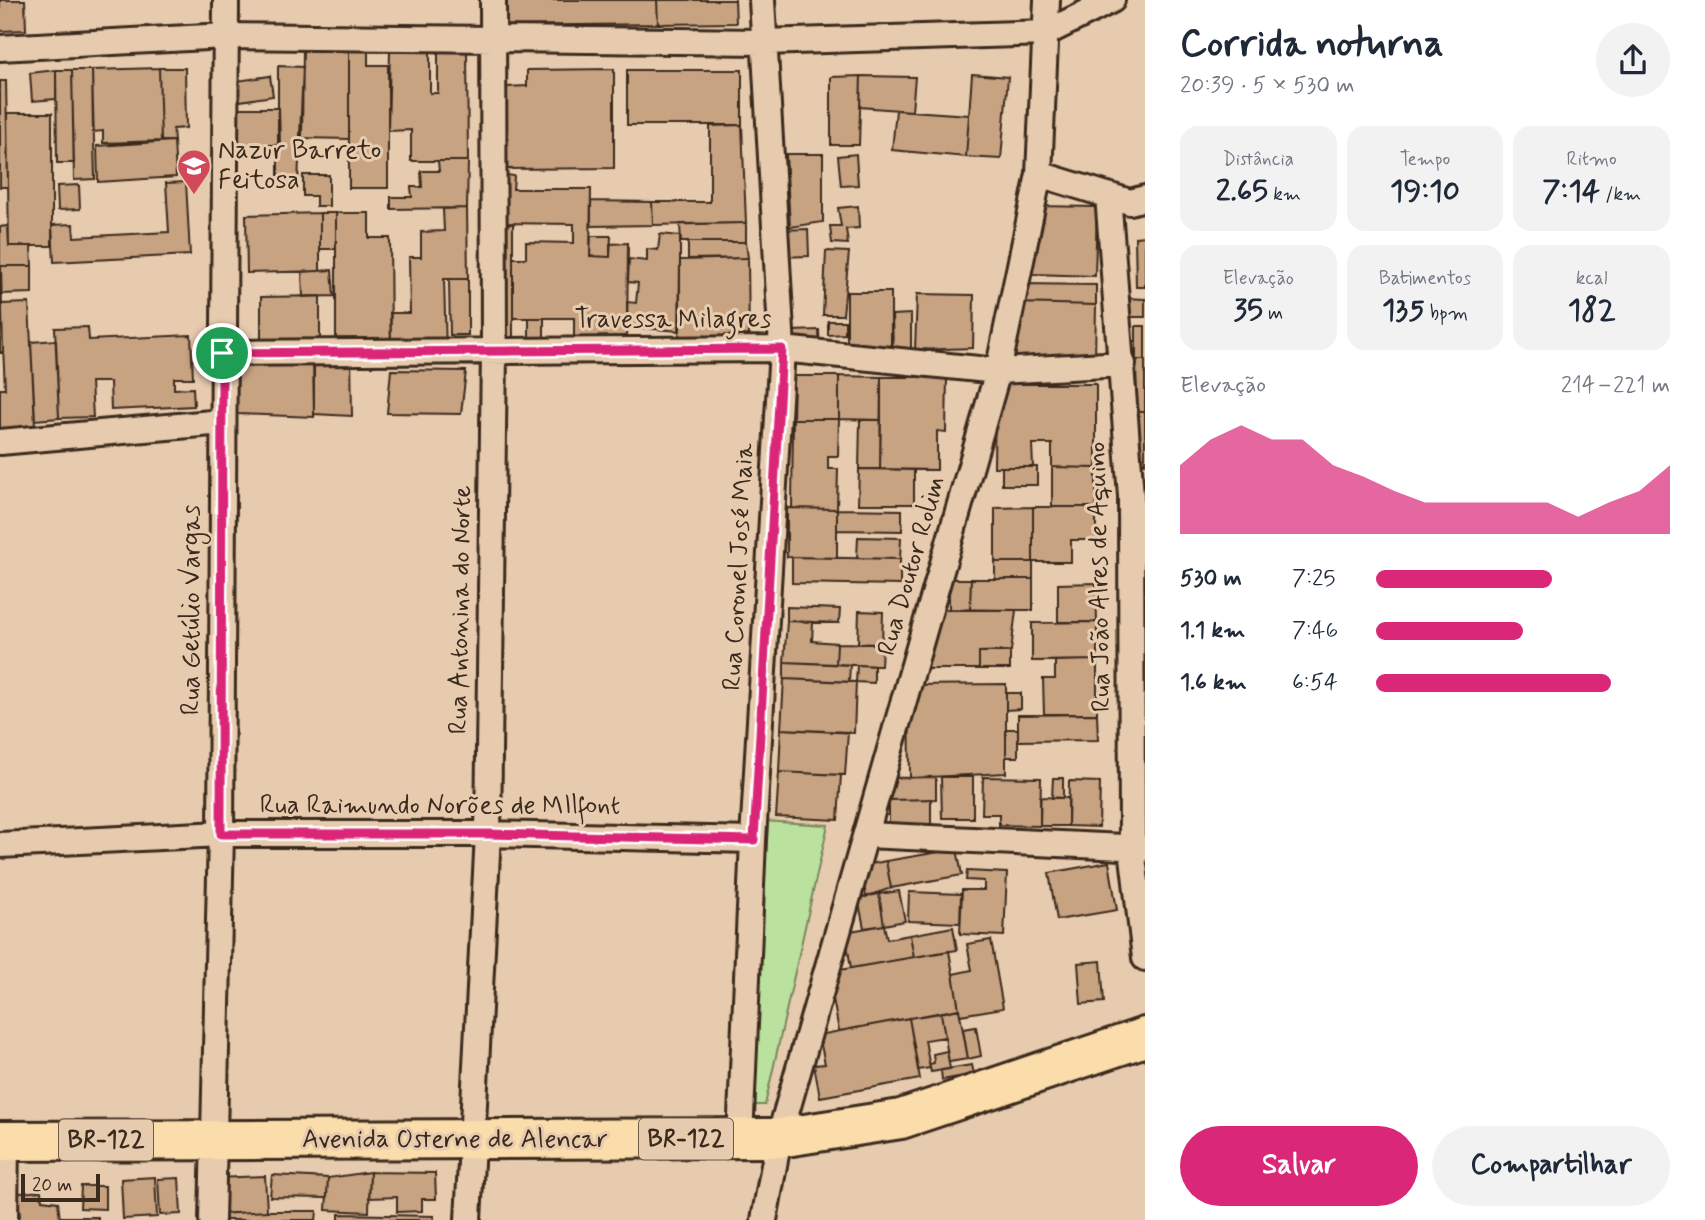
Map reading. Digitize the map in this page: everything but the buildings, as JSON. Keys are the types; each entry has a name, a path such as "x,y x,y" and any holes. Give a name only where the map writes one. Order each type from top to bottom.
{"highway":[{"name":"Avenida Osterne de Alencar","path":"213,1140 779,1138 901,1119 1145,1037"},
{"name":"BR-122","path":"3,1141 213,1140"}],"street":[{"name":"Rua Getúlio Vargas","path":"212,1220 221,834 226,0"},
{"name":"Rua Antonina do Norte","path":"468,1220 488,834 494,350 493,0"},
{"name":"Rua Coronel José Maia","path":"740,1139 782,349 762,0"},
{"name":"Rua Doutor Rolim","path":"779,1138 998,371 1039,174 1047,0"},
{"path":"0,48 226,36 764,42 1046,33 1112,0"},
{"path":"1039,174 1132,201"},
{"name":"Rua João Alres de Aquino","path":"1132,201 1123,364 1138,496 1139,848 1145,958"},
{"name":"Travessa Milagres","path":"222,353 782,349 998,371 1123,364"},
{"path":"0,442 223,422"},
{"name":"Rua Raimundo Norões de MIlfont","path":"0,845 221,834 488,834 754,840"},
{"path":"866,835 1139,848"},
{"path":"764,1220 779,1138"},
{"path":"3,1141 5,1220"}],"green space":[{"path":"762,821 828,825 765,1105 753,1105"}],"place":[{"name":"Nazur Barreto Feitosa","path":"194,196"}],"route":[{"path":"782,349 754,840 488,834 221,834 222,353 312,350 782,349"}]}
